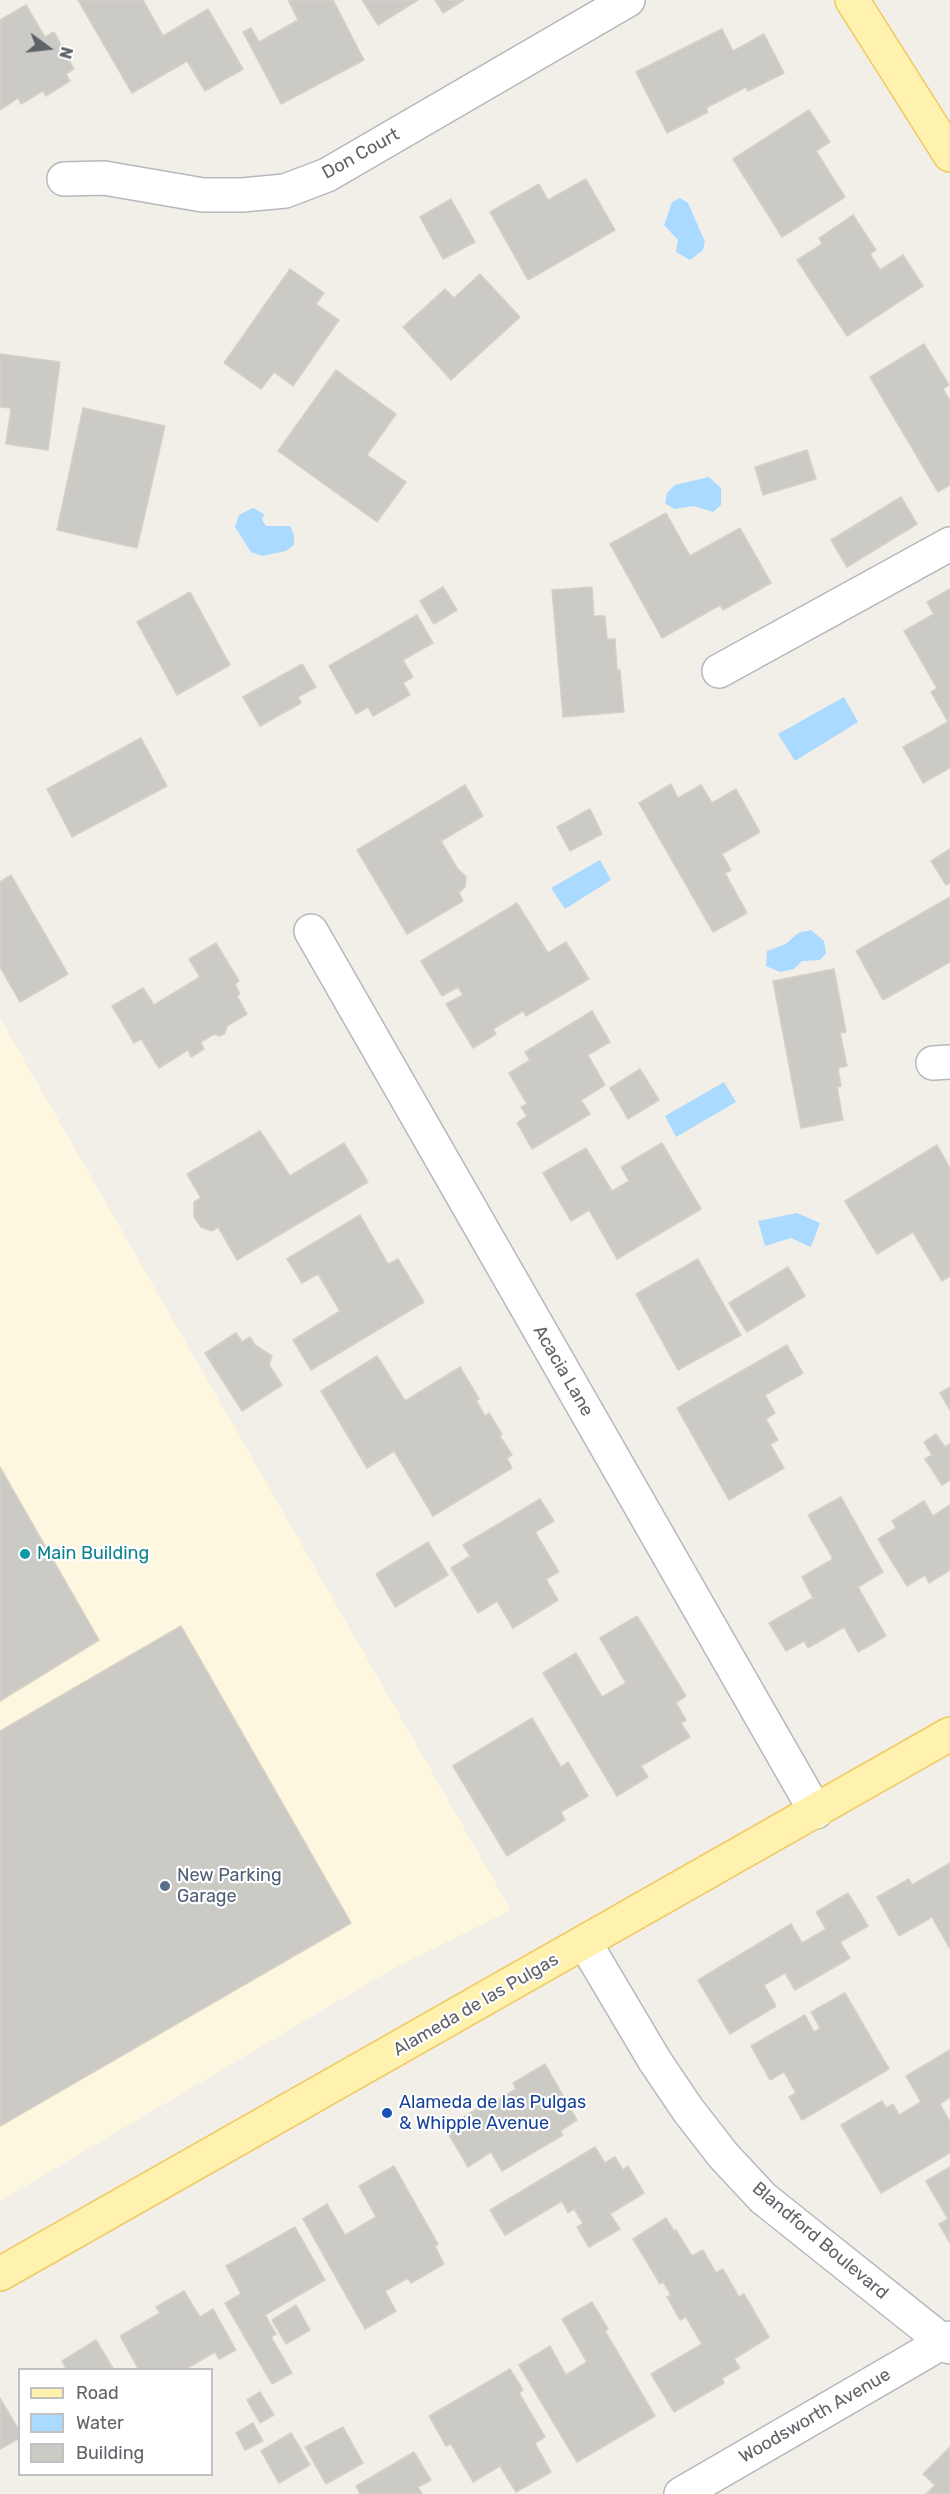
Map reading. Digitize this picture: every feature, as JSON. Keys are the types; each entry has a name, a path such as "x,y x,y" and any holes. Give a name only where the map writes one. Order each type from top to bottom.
{"main road":[{"path":"852,0 950,155"},
{"name":"Alameda de las Pulgas","path":"0,2274 950,1734"}],"street":[{"name":"Don Court","path":"64,179 104,178 203,195 242,195 285,191 327,175 628,0"},
{"path":"719,671 950,544"},
{"name":"Acacia Lane","path":"311,931 816,1812"},
{"name":"Blandford Boulevard","path":"585,1943 655,2061 723,2155 763,2198 948,2342"},
{"name":"Woodsworth Avenue","path":"681,2494 948,2342"}],"shaded area":[{"path":"0,1018 511,1910 394,1968 0,2201"}],"water":[{"path":"680,198 688,203 705,242 703,250 690,260 676,252 678,240 664,225 672,202"},
{"path":"709,477 721,488 721,505 713,512 694,506 674,509 665,503 667,493 675,485"},
{"path":"253,508 264,514 262,520 266,526 290,526 294,535 294,545 286,551 262,556 251,552 235,527 239,515"},
{"path":"844,697 858,722 795,761 778,734"},
{"path":"600,860 611,880 565,909 551,888"},
{"path":"811,930 824,941 826,953 820,960 802,961 794,969 780,972 766,966 767,951 786,944 798,933"},
{"path":"724,1082 736,1102 676,1137 665,1116"},
{"path":"797,1213 820,1223 811,1247 791,1238 765,1246 758,1221"}],"building":[{"path":"78,0 143,0 163,36 208,9 243,69 205,91 187,61 132,93"},
{"path":"288,0 333,0 364,60 281,104 243,32 251,28 259,42 298,20"},
{"path":"362,0 418,0 378,25"},
{"path":"435,0 464,0 443,13"},
{"path":"26,5 45,37 54,32 74,69 66,74 70,81 46,96 43,91 21,104 18,98 0,110 0,20"},
{"path":"722,29 733,51 764,34 784,73 748,91 746,87 706,108 708,112 667,133 636,72"},
{"path":"809,110 830,142 816,151 845,197 782,237 733,159"},
{"path":"586,179 615,230 528,280 490,212 539,184 548,200"},
{"path":"451,199 475,242 443,259 420,217"},
{"path":"853,215 876,250 870,254 880,270 903,255 923,286 847,336 797,260 822,244 819,238"},
{"path":"290,269 324,293 316,304 339,320 293,386 274,372 261,389 224,363"},
{"path":"480,274 520,317 451,380 403,327 445,289 454,298"},
{"path":"924,344 949,385 943,389 950,401 950,485 938,492 870,377"},
{"path":"0,354 60,362 48,450 6,444 11,408 0,407"},
{"path":"336,370 396,414 367,455 406,482 377,522 278,451"},
{"path":"83,408 165,426 137,548 57,530"},
{"path":"807,450 816,479 763,495 755,467"},
{"path":"901,497 917,524 847,567 831,540"},
{"path":"666,513 690,556 740,528 771,583 723,610 720,605 662,638 610,544"},
{"path":"443,587 457,610 434,624 420,601"},
{"path":"592,587 594,616 605,616 607,639 615,639 617,670 620,670 624,712 563,717 552,590"},
{"path":"950,589 950,768 923,783 903,747 948,722 931,692 937,688 904,631 934,614 927,602"},
{"path":"190,592 230,665 177,695 137,622"},
{"path":"417,615 433,643 403,660 413,677 403,683 410,695 373,716 368,707 356,714 329,666"},
{"path":"302,664 316,687 298,697 301,703 260,726 243,697"},
{"path":"141,738 167,786 72,837 47,789"},
{"path":"671,784 678,798 701,785 712,803 736,789 760,832 722,854 731,870 725,873 747,913 713,932 639,803"},
{"path":"465,785 483,816 441,841 457,868 466,877 465,887 459,893 463,901 407,934 357,850"},
{"path":"590,809 602,834 570,851 557,827"},
{"path":"950,849 950,883 946,885 931,861"},
{"path":"11,875 68,974 20,1002 0,967 0,882"},
{"path":"950,897 950,962 883,1000 856,951"},
{"path":"517,903 548,953 566,942 589,979 526,1016 523,1011 493,1029 496,1034 473,1048 446,1004 463,995 458,987 442,996 421,961"},
{"path":"216,943 239,981 235,984 240,994 237,996 247,1014 227,1026 225,1033 220,1036 214,1034 201,1042 204,1049 191,1057 188,1050 159,1068 141,1039 134,1043 112,1006 143,988 154,1005 200,977 189,959"},
{"path":"834,969 846,1032 840,1033 847,1066 838,1068 841,1086 837,1087 843,1120 801,1128 773,981"},
{"path":"592,1011 610,1042 588,1055 605,1085 581,1100 590,1114 532,1149 517,1123 527,1116 521,1107 527,1104 509,1073 530,1060 525,1052"},
{"path":"640,1069 659,1100 628,1119 610,1088"},
{"path":"260,1131 290,1176 344,1143 368,1182 237,1260 218,1227 212,1231 201,1227 194,1217 194,1202 201,1198 187,1174"},
{"path":"662,1143 701,1209 617,1259 589,1210 571,1221 543,1173 586,1148 612,1191 629,1181 621,1167"},
{"path":"937,1145 950,1168 950,1276 942,1281 913,1232 877,1254 845,1201"},
{"path":"360,1215 388,1264 398,1259 424,1302 311,1370 293,1340 340,1311 318,1274 302,1283 287,1259"},
{"path":"698,1259 741,1335 678,1370 636,1294"},
{"path":"788,1267 805,1296 747,1332 729,1303"},
{"path":"236,1333 242,1342 250,1337 255,1345 272,1356 269,1365 282,1385 242,1411 205,1353"},
{"path":"787,1345 803,1373 765,1395 775,1413 766,1419 778,1440 770,1444 784,1468 729,1500 677,1408"},
{"path":"377,1356 405,1401 460,1367 479,1399 476,1400 485,1416 489,1413 502,1434 500,1436 512,1455 507,1458 512,1468 433,1516 394,1451 367,1468 321,1391"},
{"path":"950,1387 950,1410 940,1393"},
{"path":"936,1434 945,1447 950,1444 950,1480 942,1485 925,1459 932,1455 924,1442"},
{"name":"Main Building","path":"0,1467 99,1640 0,1701"},
{"path":"841,1497 883,1572 858,1587 886,1636 858,1652 844,1627 808,1648 804,1641 786,1651 769,1623 813,1598 802,1577 833,1559 808,1515"},
{"path":"540,1499 554,1521 535,1532 559,1572 546,1579 558,1600 513,1628 497,1601 478,1613 451,1568 470,1556 463,1545"},
{"path":"924,1501 933,1516 950,1505 950,1570 929,1583 925,1575 907,1586 878,1539 896,1528 892,1521"},
{"path":"428,1542 448,1575 395,1607 376,1574"},
{"path":"637,1616 686,1696 676,1703 686,1720 681,1723 690,1737 641,1766 648,1777 617,1796 543,1673 576,1653 602,1697 626,1683 600,1638"},
{"name":"New Parking Garage","path":"181,1626 351,1923 0,2126 0,1731"},
{"path":"532,1718 561,1767 568,1762 588,1796 561,1812 565,1820 507,1856 453,1766"},
{"path":"950,1863 950,1949 932,1917 899,1936 877,1897 909,1879 912,1885"},
{"path":"848,1893 868,1926 840,1942 850,1958 795,1990 785,1973 764,1985 776,2006 730,2034 698,1980 791,1924 802,1943 826,1929 816,1912"},
{"path":"845,1993 889,2069 802,2120 789,2097 796,2093 784,2072 770,2080 751,2046 805,2015 814,2032 820,2028 811,2012"},
{"path":"950,2050 950,2097 940,2104 950,2122 950,2153 881,2193 841,2125 882,2101 886,2108 893,2104 899,2115 921,2102 906,2076"},
{"path":"545,2064 577,2120 560,2131 563,2135 502,2171 491,2152 468,2167 445,2128 516,2089 513,2083"},
{"path":"595,2147 605,2163 615,2157 623,2170 628,2166 644,2193 610,2214 620,2229 589,2247 577,2227 583,2223 574,2209 568,2213 562,2201 505,2235 490,2210"},
{"path":"394,2166 438,2244 435,2246 444,2264 411,2283 408,2278 385,2291 396,2311 365,2329 303,2219 327,2204 345,2235 376,2217 359,2186"},
{"path":"950,2167 950,2243 939,2224 948,2219 926,2181"},
{"path":"666,2218 692,2256 703,2250 716,2273 723,2269 739,2297 744,2294 769,2337 734,2359 740,2368 722,2378 724,2383 674,2412 651,2374 702,2344 686,2317 680,2320 667,2297 671,2295 663,2282 660,2284 633,2239"},
{"path":"295,2227 325,2280 265,2315 276,2334 271,2337 292,2373 272,2384 225,2303 241,2294 226,2266"},
{"path":"184,2291 200,2317 213,2309 236,2350 219,2359 215,2352 187,2368 138,2368 120,2336 160,2313 156,2307"},
{"path":"592,2302 608,2329 605,2331 655,2416 577,2462 519,2365 550,2346 566,2375 587,2362 562,2319"},
{"path":"296,2305 310,2330 286,2344 272,2320"},
{"path":"96,2340 113,2368 66,2368 62,2361"},
{"path":"510,2369 523,2390 519,2393 545,2437 535,2443 551,2472 516,2492 500,2466 473,2482 451,2444 446,2446 429,2416"},
{"path":"260,2392 274,2415 260,2423 247,2400"},
{"path":"0,2398 18,2429 18,2439 0,2449"},
{"path":"253,2423 263,2441 245,2450 236,2433"},
{"path":"343,2427 363,2463 326,2484 305,2447"},
{"path":"291,2433 310,2465 279,2483 261,2451"},
{"path":"950,2447 950,2494 926,2494 935,2485 923,2474"},
{"path":"414,2452 431,2480 418,2487 422,2494 360,2494 356,2486"}],"place":[{"name":"Main Building","path":"25,1554"},
{"name":"New Parking Garage","path":"165,1886"},
{"name":"Alameda de las Pulgas & Whipple Avenue","path":"387,2113"}]}
